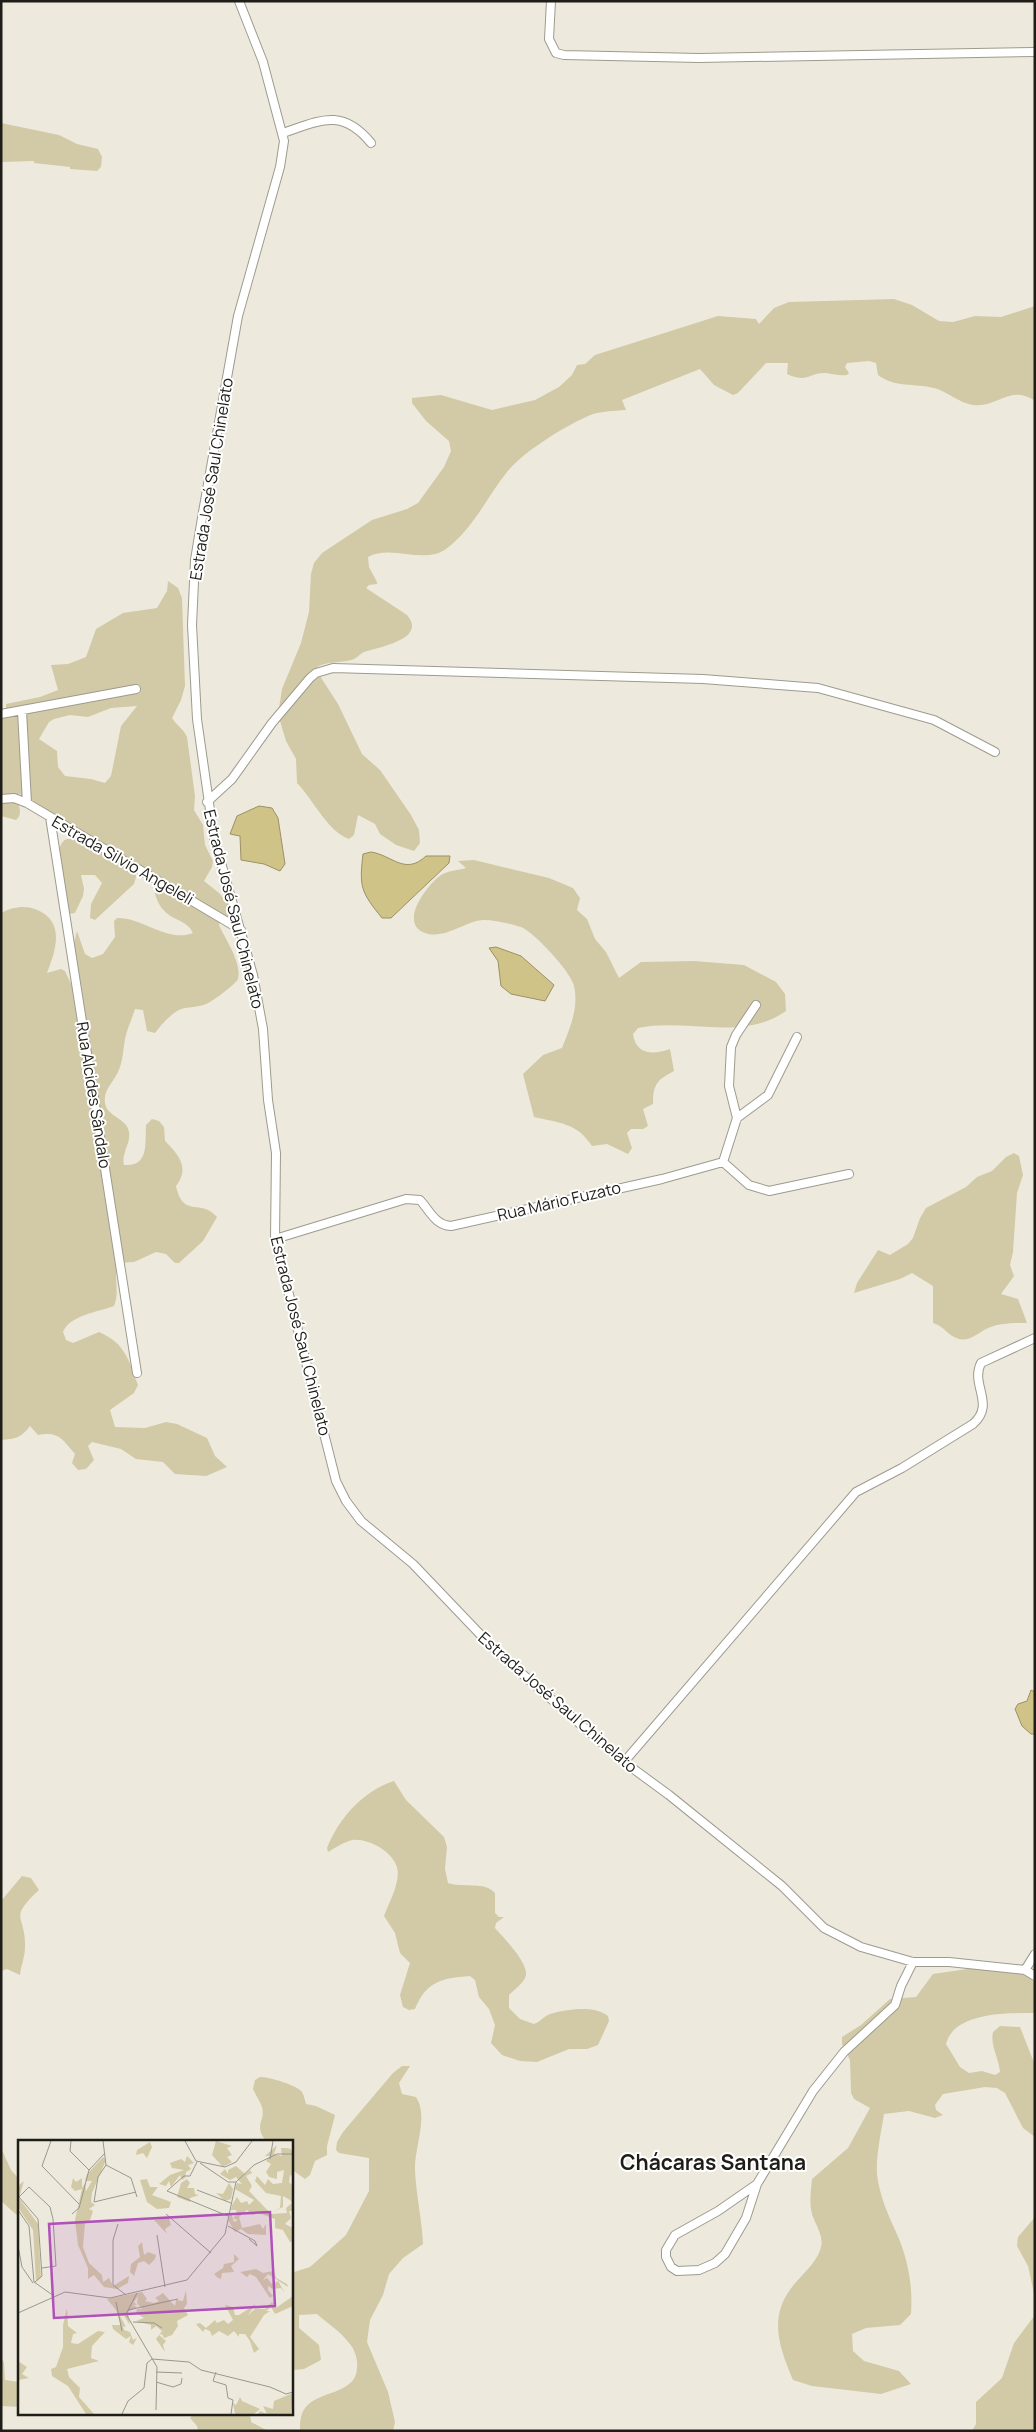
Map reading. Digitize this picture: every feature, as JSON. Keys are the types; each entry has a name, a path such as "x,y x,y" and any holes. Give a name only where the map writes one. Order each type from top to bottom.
{"street":[{"path":"551,1 548,39 556,53 564,56 699,58 1035,52"},
{"name":"Estrada José Saul Chinelato","path":"243,4 263,62 283,133 280,167 238,316 218,417 195,560 192,625 197,719 207,802 214,838 254,975 263,1029 268,1100 276,1153 275,1240 336,1481 346,1501 362,1522 413,1564 498,1653 624,1762 670,1795 782,1886 824,1928 861,1947 913,1962 949,1962 1025,1970 1035,1976"},
{"path":"283,133 320,121 337,119 347,122 362,133 371,143"},
{"path":"207,802 232,779 272,723 310,678 324,669 333,668 703,679 818,688 934,720 995,752"},
{"path":"1,714 22,712 136,689"},
{"path":"22,712 26,804"},
{"name":"Estrada Silvio Angeleli","path":"1,798 14,798 50,817 241,930"},
{"name":"Rua Alcides Sândalo","path":"50,817 137,1373"},
{"path":"756,1005 736,1035 731,1047 728,1086 737,1118 723,1162 749,1185 769,1191 848,1174"},
{"path":"737,1118 768,1095 797,1037"},
{"name":"Rua Mário Fuzato","path":"275,1240 406,1199 420,1200 435,1219 444,1226 451,1226 662,1179 723,1162"},
{"path":"624,1762 856,1492 902,1468 980,1418 983,1407 978,1375 981,1363 1035,1338"},
{"path":"1025,1970 1035,1954"},
{"path":"757,2184 718,2211 675,2235 666,2250 666,2257 671,2267 677,2271 699,2270 715,2262 725,2254 746,2218 757,2184 813,2091 832,2065 895,2005 901,1986 913,1962"}],"shaded area":[{"path":"1,123 59,135 77,144 98,149 102,157 101,167 97,171 70,169 70,167 34,163 34,161 1,162"},
{"path":"894,299 912,305 939,321 953,322 975,316 1001,317 1035,306 1035,401 1026,396 1018,395 982,405 968,404 934,388 898,384 884,379 878,375 876,363 869,361 847,363 845,367 849,373 847,375 820,373 804,378 787,374 788,363 766,363 738,393 733,395 714,385 700,369 622,400 626,410 593,414 556,433 514,464 464,532 446,549 428,555 387,553 368,557 369,567 377,584 369,585 366,588 407,615 412,623 411,630 399,641 364,652 347,661 317,667 320,676 338,704 362,754 380,770 411,815 419,830 420,843 414,851 396,845 380,834 375,824 358,815 354,835 349,839 341,835 327,822 297,783 296,759 286,741 280,721 279,708 282,689 301,643 309,612 311,574 314,563 322,553 372,520 407,509 418,503 444,467 451,451 449,441 426,421 412,403 412,398 441,395 492,410 535,400 559,387 572,375 577,365 585,364 595,355 718,316 756,319 759,324 774,308 789,302"},
{"path":"168,581 178,588 182,598 185,686 181,700 172,718 187,737 195,796 194,810 203,825 205,845 213,861 212,867 204,881 219,893 241,918 237,925 220,921 219,925 238,965 239,972 237,981 209,1003 177,1011 155,1033 147,1031 143,1010 135,1009 126,1035 120,1068 105,1094 105,1103 109,1111 125,1124 129,1132 129,1141 123,1161 124,1165 132,1165 142,1158 145,1147 146,1125 152,1119 159,1121 164,1127 165,1141 175,1151 181,1162 182,1173 176,1186 179,1196 188,1205 205,1209 217,1217 203,1241 179,1263 175,1263 166,1254 156,1252 134,1262 118,1263 116,1301 114,1306 78,1318 67,1326 63,1332 66,1340 73,1343 99,1332 121,1347 138,1385 134,1393 110,1410 115,1427 145,1428 166,1422 177,1424 207,1438 215,1456 227,1467 206,1476 175,1474 163,1462 136,1459 121,1449 92,1442 88,1446 94,1460 86,1469 78,1470 72,1463 75,1454 60,1437 51,1434 38,1435 30,1426 17,1437 1,1440 1,913 14,908 27,907 45,914 55,928 56,936 53,955 47,973 61,969 65,971 78,999 74,943 77,931 85,954 92,958 103,954 115,937 114,921 117,918 136,921 174,935 193,933 190,928 168,914 160,905 155,894 153,874 137,863 134,864 136,877 134,884 95,920 90,918 91,904 102,883 95,875 81,875 84,889 83,896 75,913 69,914 59,874 59,851 62,843 67,839 91,839 20,794 15,795 20,808 20,814 16,820 1,816 1,717 6,711 6,704 40,697 58,690 51,665 68,664 86,657 96,629 123,613 157,608 167,591","holes":["137,706 121,726 111,776 105,783 91,779 65,776 58,767 57,751 39,739 49,722 54,719 70,715 88,717 111,708"]},
{"path":"259,806 272,808 278,818 285,864 280,871 264,864 241,860 240,836 230,834 237,816"},
{"path":"371,852 405,864 418,862 426,856 450,856 449,863 391,918 382,918 363,889 361,874 363,854"},
{"path":"474,860 549,878 573,888 580,898 577,910 587,919 595,939 606,952 619,978 641,962 694,961 744,965 776,982 785,994 786,1011 769,1020 751,1025 714,1027 676,1025 638,1028 633,1034 638,1046 646,1052 670,1049 674,1071 657,1083 653,1104 643,1109 648,1126 643,1129 631,1129 627,1133 632,1148 628,1154 607,1144 592,1146 574,1128 534,1117 523,1074 543,1055 562,1048 571,1025 575,1010 574,986 560,963 543,944 521,927 498,921 484,920 470,923 448,932 433,934 425,933 417,928 414,921 418,904 435,880 441,875 466,868 458,861"},
{"path":"496,947 521,956 554,985 545,1001 511,994 501,986 498,961 489,948"},
{"path":"1014,1153 1019,1156 1023,1175 1017,1193 1013,1252 1010,1265 1014,1276 1001,1294 1018,1299 1027,1323 993,1326 967,1339 955,1338 933,1323 933,1286 912,1273 900,1279 854,1293 857,1283 878,1250 890,1255 908,1244 913,1238 920,1218 926,1208 966,1187 977,1177 992,1171 1006,1157"},
{"path":"1031,1690 1035,1692 1035,1734 1031,1734 1022,1726 1015,1709 1018,1704 1027,1701"},
{"path":"394,1781 406,1800 444,1837 447,1847 445,1869 448,1883 485,1887 495,1893 495,1913 499,1917 504,1917 496,1923 495,1928 521,1959 526,1973 524,1980 509,1995 509,2008 520,2019 534,2024 548,2015 557,2012 580,2009 595,2010 608,2016 609,2021 598,2045 587,2049 569,2049 537,2062 520,2061 502,2055 491,2043 495,2025 489,2009 479,1997 475,1980 470,1976 451,1978 436,1983 424,1993 415,2009 409,2010 403,2007 400,1995 410,1963 400,1953 395,1933 384,1916 394,1892 398,1873 397,1867 385,1851 365,1841 352,1840 328,1852 327,1848 338,1826 353,1807 372,1791"},
{"path":"22,1876 31,1878 39,1890 23,1907 20,1917 25,1936 25,1947 20,1975 7,1969 1,1971 1,1901"},
{"path":"1006,1966 1027,1975 1035,1983 1035,2013 997,2014 971,2020 959,2026 951,2033 946,2044 960,2067 969,2073 982,2071 995,2075 1000,2072 992,2037 993,2032 1000,2026 1020,2027 1035,2065 1035,2137 1023,2128 1005,2093 997,2088 985,2087 943,2094 935,2105 936,2110 943,2115 935,2118 909,2111 884,2114 878,2152 877,2174 884,2204 907,2262 911,2293 911,2314 900,2325 866,2328 852,2334 853,2351 864,2361 899,2371 911,2384 881,2394 812,2386 793,2380 780,2342 779,2317 788,2293 814,2261 822,2243 811,2210 812,2179 848,2148 870,2108 854,2099 851,2093 850,2060 842,2044 842,2037 861,2025 890,1999 916,1997 933,1974"},
{"path":"402,2066 410,2066 399,2083 402,2094 416,2097 420,2105 421,2123 415,2170 423,2244 403,2258 389,2274 383,2295 370,2320 367,2342 388,2392 395,2422 393,2431 300,2431 301,2416 305,2408 318,2398 344,2388 350,2383 355,2377 357,2361 353,2349 346,2339 317,2314 299,2315 299,2328 319,2345 321,2360 304,2369 294,2370 292,2392 292,2273 310,2267 346,2235 369,2191 369,2158 339,2153 336,2150 337,2142 343,2132 393,2073"},
{"path":"264,2077 289,2084 302,2092 306,2104 316,2106 335,2115 327,2146 327,2155 315,2161 310,2175 305,2179 292,2170 292,2140 265,2140 262,2136 260,2127 263,2112 253,2089 255,2080"},
{"path":"1,2148 11,2170 18,2178 18,2216 1,2201"},
{"path":"1035,2217 1035,2298 1028,2266 1017,2246 1018,2237"},
{"path":"1035,2315 1035,2431 972,2431 976,2424 976,2402 1002,2378 1014,2343"},
{"path":"1,2356 4,2363 5,2380 18,2382 18,2407 1,2406"},
{"path":"193,2414 250,2414 251,2422 268,2431 198,2431 197,2426 190,2418"}],"district":[{"name":"Chácaras Santana","path":"713,2163"}]}
